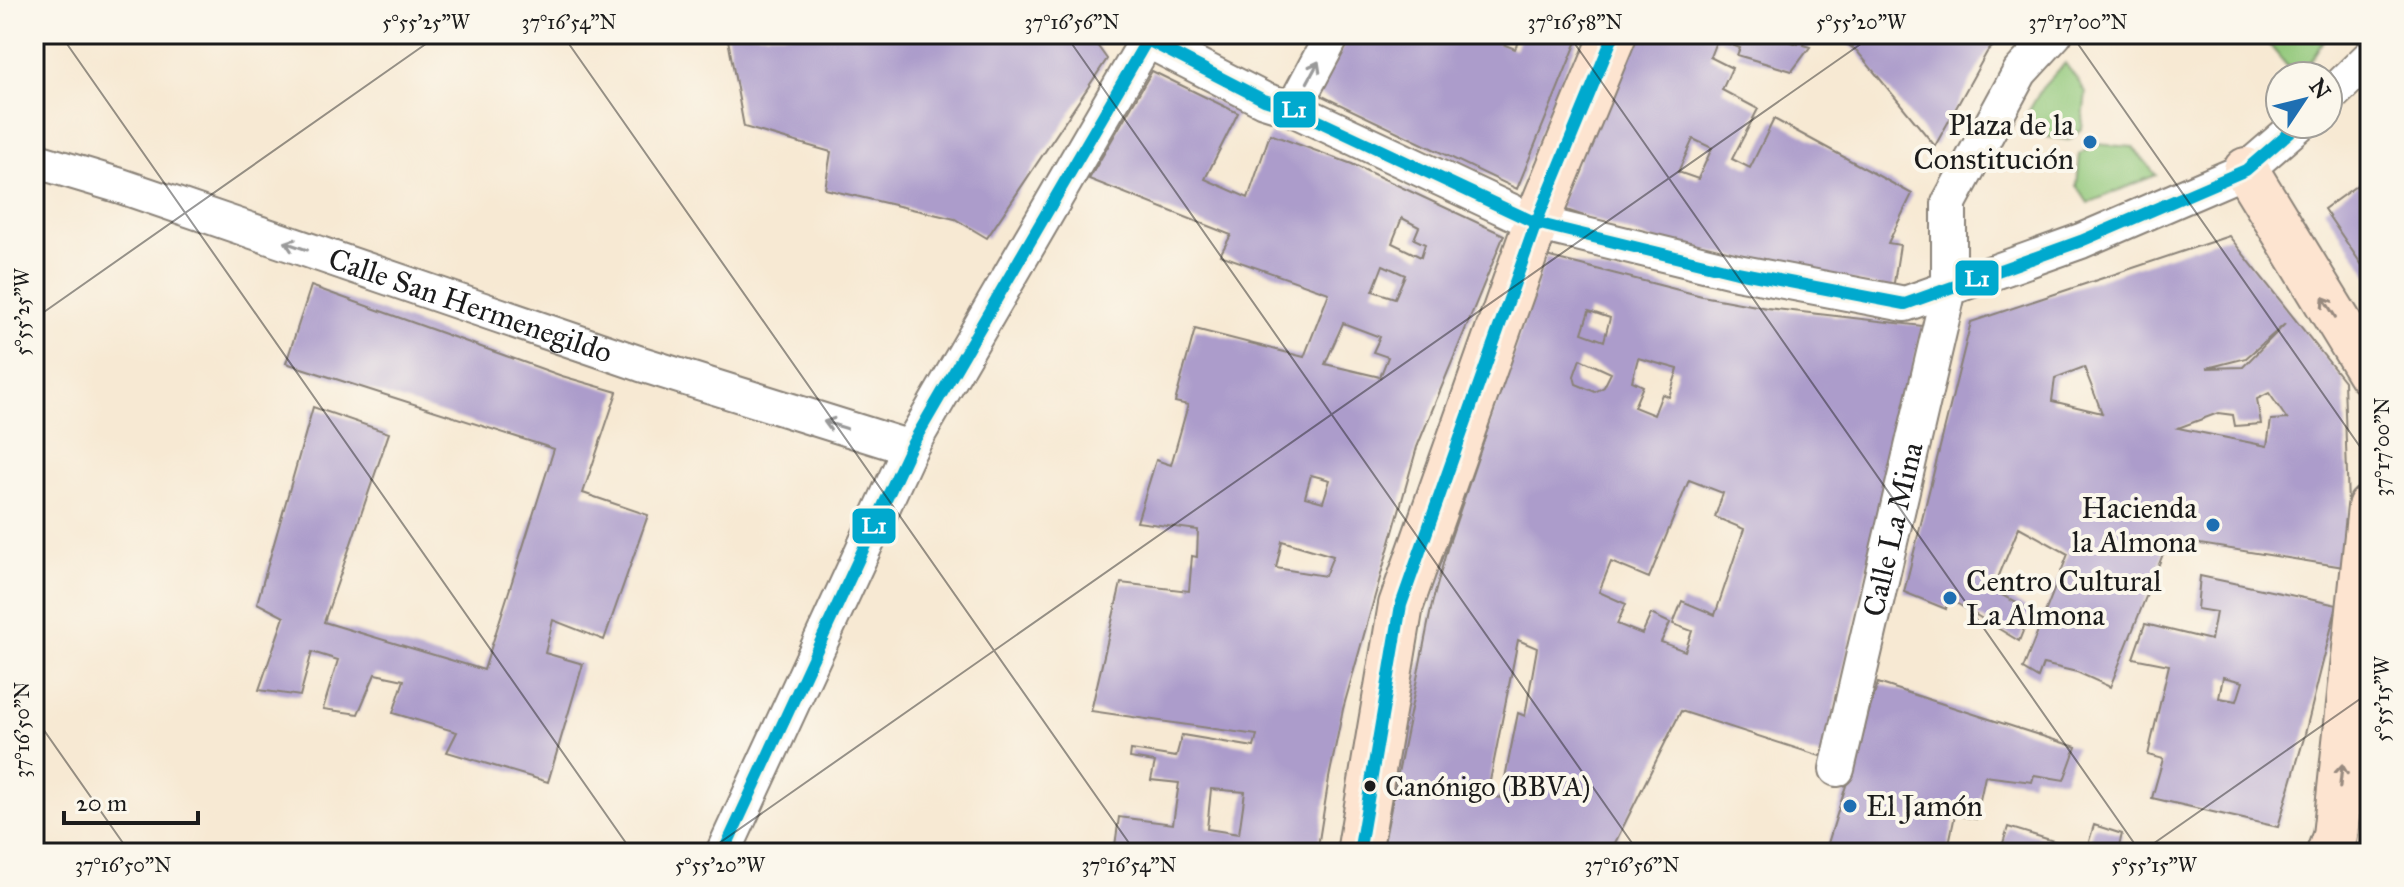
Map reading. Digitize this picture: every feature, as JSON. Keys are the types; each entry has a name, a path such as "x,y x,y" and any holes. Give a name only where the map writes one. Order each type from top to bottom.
{"street":[{"path":"1293,109 1333,34"},
{"path":"1359,853 1401,605 1536,223 1614,34"},
{"path":"1949,289 1949,203 2020,72 2055,34"},
{"path":"723,853 910,448 1144,37 1264,100 1293,109 1536,223 1737,272 1905,304 2081,241 2246,170 2281,140"},
{"path":"2344,82 2370,57"},
{"name":"Calle San Hermenegildo","path":"34,160 121,186 641,364 910,448"},
{"path":"2246,170 2370,373"},
{"name":"Calle La Mina","path":"1837,769 1949,289"},
{"path":"2329,853 2335,836 2370,507"}],"green space":[{"path":"2260,34 2328,34 2311,60 2282,60"},
{"path":"2065,63 2086,92 2082,129 2069,140 2035,135 2023,121 2042,88"},
{"path":"2095,144 2133,147 2156,175 2088,203 2077,186 2080,154"}],"building":[{"path":"727,34 1089,34 1107,59 987,238 955,219 825,189 831,152 744,127"},
{"path":"1349,34 1492,34 1490,39 1515,49 1521,34 1580,34 1517,189 1318,94"},
{"path":"1633,34 1766,34 1798,44 1802,34 1807,34 1803,45 1810,47 1792,71 1737,55 1740,48 1717,39 1710,57 1732,68 1722,90 1758,109 1732,159 1750,168 1774,119 1912,194 1888,243 1900,245 1893,289 1656,241 1558,207","holes":["1693,139 1712,148 1698,179 1678,172"]},
{"path":"1833,34 2005,34 1987,52 1935,146 1857,51"},
{"path":"1152,71 1238,113 1205,179 1248,198 1270,134 1352,164 1504,235 1417,447 1343,709 1317,853 1114,853 1119,817 1173,824 1179,783 1151,780 1155,762 1130,758 1131,750 1176,757 1182,735 1254,747 1257,735 1091,711 1121,583 1189,591 1192,556 1197,557 1198,530 1137,522 1156,460 1171,465 1188,405 1175,402 1195,329 1304,357 1329,293 1220,255 1231,235 1089,179","holes":["1402,218 1419,227 1414,239 1425,244 1421,257 1392,243","1383,265 1405,275 1395,298 1373,291","1343,323 1380,337 1373,352 1388,357 1380,377 1325,364","1311,475 1330,480 1323,502 1305,497","1282,541 1333,556 1325,576 1276,568","1211,789 1245,792 1239,834 1207,829"]},
{"path":"2370,176 2370,277 2324,209"},
{"path":"2229,236 2344,381 2350,568 2169,539 2110,687 2077,672 2043,664 2038,678 2023,669 2068,554 2019,527 1993,590 2031,611 2019,641 1948,598 1946,609 1904,592 1971,322","holes":["2285,324 2243,367 2207,368 2246,358","2084,367 2102,413 2052,401 2055,378","2269,393 2287,419 2271,420 2267,446 2178,428 2218,413 2233,415 2235,426 2261,424 2257,399"]},
{"path":"1546,256 1702,296 1767,308 1923,326 1823,757 1681,711 1610,853 1382,853 1432,604 1447,549","holes":["1589,311 1610,318 1604,341 1582,333","1638,358 1678,369 1669,397 1662,394 1654,415 1634,407 1643,386 1632,381","1580,359 1611,373 1604,387 1595,392 1576,384 1574,376","1689,480 1723,493 1715,517 1744,529 1715,615 1682,601 1673,624 1692,631 1685,651 1661,642 1670,623 1651,614 1642,634 1617,624 1626,604 1599,592 1611,562 1649,578","1518,640 1537,648 1525,716 1518,713 1501,798 1487,796"]},
{"path":"311,286 562,376 617,392 583,493 648,515 604,640 553,620 545,653 583,664 548,782 447,752 457,732 393,713 404,680 375,674 358,714 323,709 338,660 312,652 300,696 259,690 284,617 257,603 313,407 389,433 324,622 484,670 554,449 286,363"},
{"path":"2200,576 2337,605 2278,827 2152,798 2163,759 2148,755 2169,665 2133,658 2145,624 2211,640 2216,612 2197,609","holes":["2223,677 2243,682 2237,701 2219,698"]},
{"path":"1878,683 2076,747 2064,780 2034,775 2032,782 1985,776 1976,819 1955,815 1947,853 1825,853"},
{"path":"2370,818 2370,853 2357,853"},
{"path":"2094,825 2122,834 2119,846 2138,853 2000,853 2008,827 2086,851"}],"transit line":[{"name":"L1","path":"1359,853 1401,605 1536,223 1614,34"},
{"name":"L1","path":"723,853 910,448 1147,40 1264,100 1293,109 1536,223 1737,272 1905,304 2081,241 2246,170 2281,140"}],"place":[{"name":"Plaza de la Constitución","path":"2090,142"},
{"name":"Hacienda la Almona","path":"2213,525"},
{"name":"Centro Cultural La Almona","path":"1950,598"},
{"name":"Canónigo (BBVA)","path":"1370,786"},
{"name":"El Jamón","path":"1850,806"}]}
